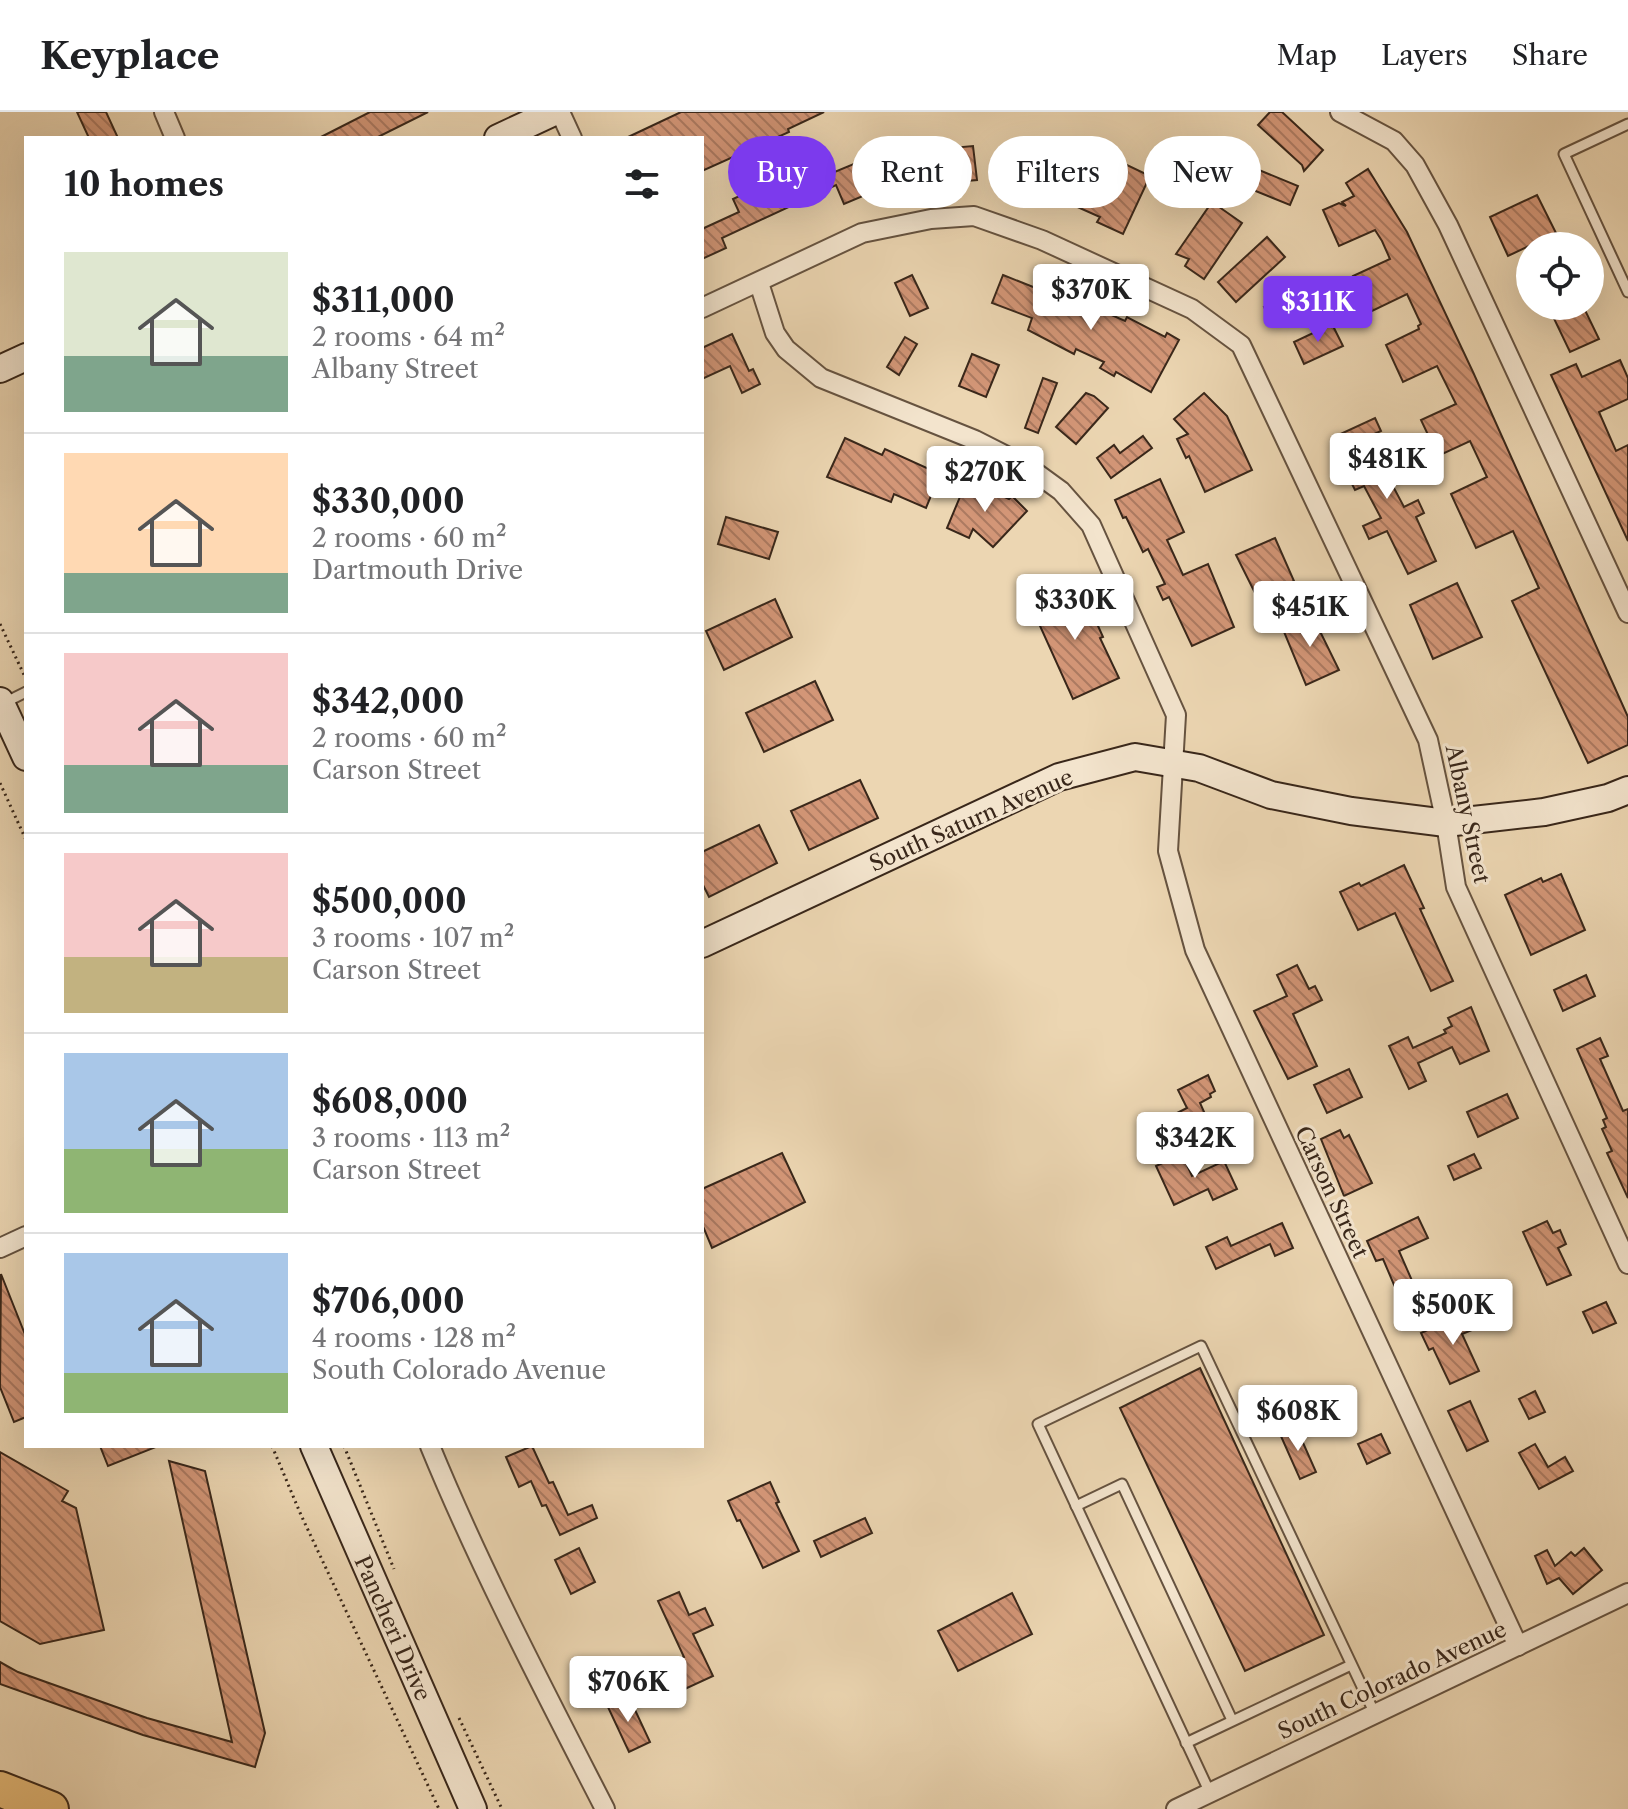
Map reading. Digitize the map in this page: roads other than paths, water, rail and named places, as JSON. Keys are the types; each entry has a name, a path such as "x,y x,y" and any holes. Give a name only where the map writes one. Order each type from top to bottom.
{"highway":[{"path":"0,1789 51,1809"}],"street":[{"path":"164,112 174,136"},
{"path":"502,136 554,112"},
{"path":"560,112 571,136"},
{"path":"1340,112 1394,141 1415,165 1448,225 1628,613"},
{"name":"Albany Street","path":"704,307 862,233 931,219 974,216 1042,240 1192,309 1241,345 1428,740 1456,887 1467,916 1628,1264"},
{"name":"Carson Street","path":"759,283 775,333 786,349 821,378 975,440 1028,467 1061,491 1091,525 1176,715 1168,851 1195,950 1224,1019 1518,1646"},
{"path":"0,369 24,358"},
{"path":"1,703 24,753"},
{"name":"South Saturn Avenue","path":"704,943 1059,777 1135,757 1199,768 1271,795 1351,811 1446,823 1544,812 1608,798 1628,790"},
{"path":"0,1248 24,1237"},
{"name":"Pancheri Drive","path":"315,1448 473,1809"},
{"path":"431,1448 541,1684 605,1809"},
{"name":"South Colorado Avenue","path":"1176,1809 1628,1593"}],"lane":[{"path":"1628,124 1564,154 1628,292"},
{"path":"1,703 24,693"},
{"path":"1210,1793 1038,1424 1201,1346 1375,1714"},
{"path":"1076,1506 1122,1484 1232,1720"},
{"path":"1186,1743 1351,1665"}]}
